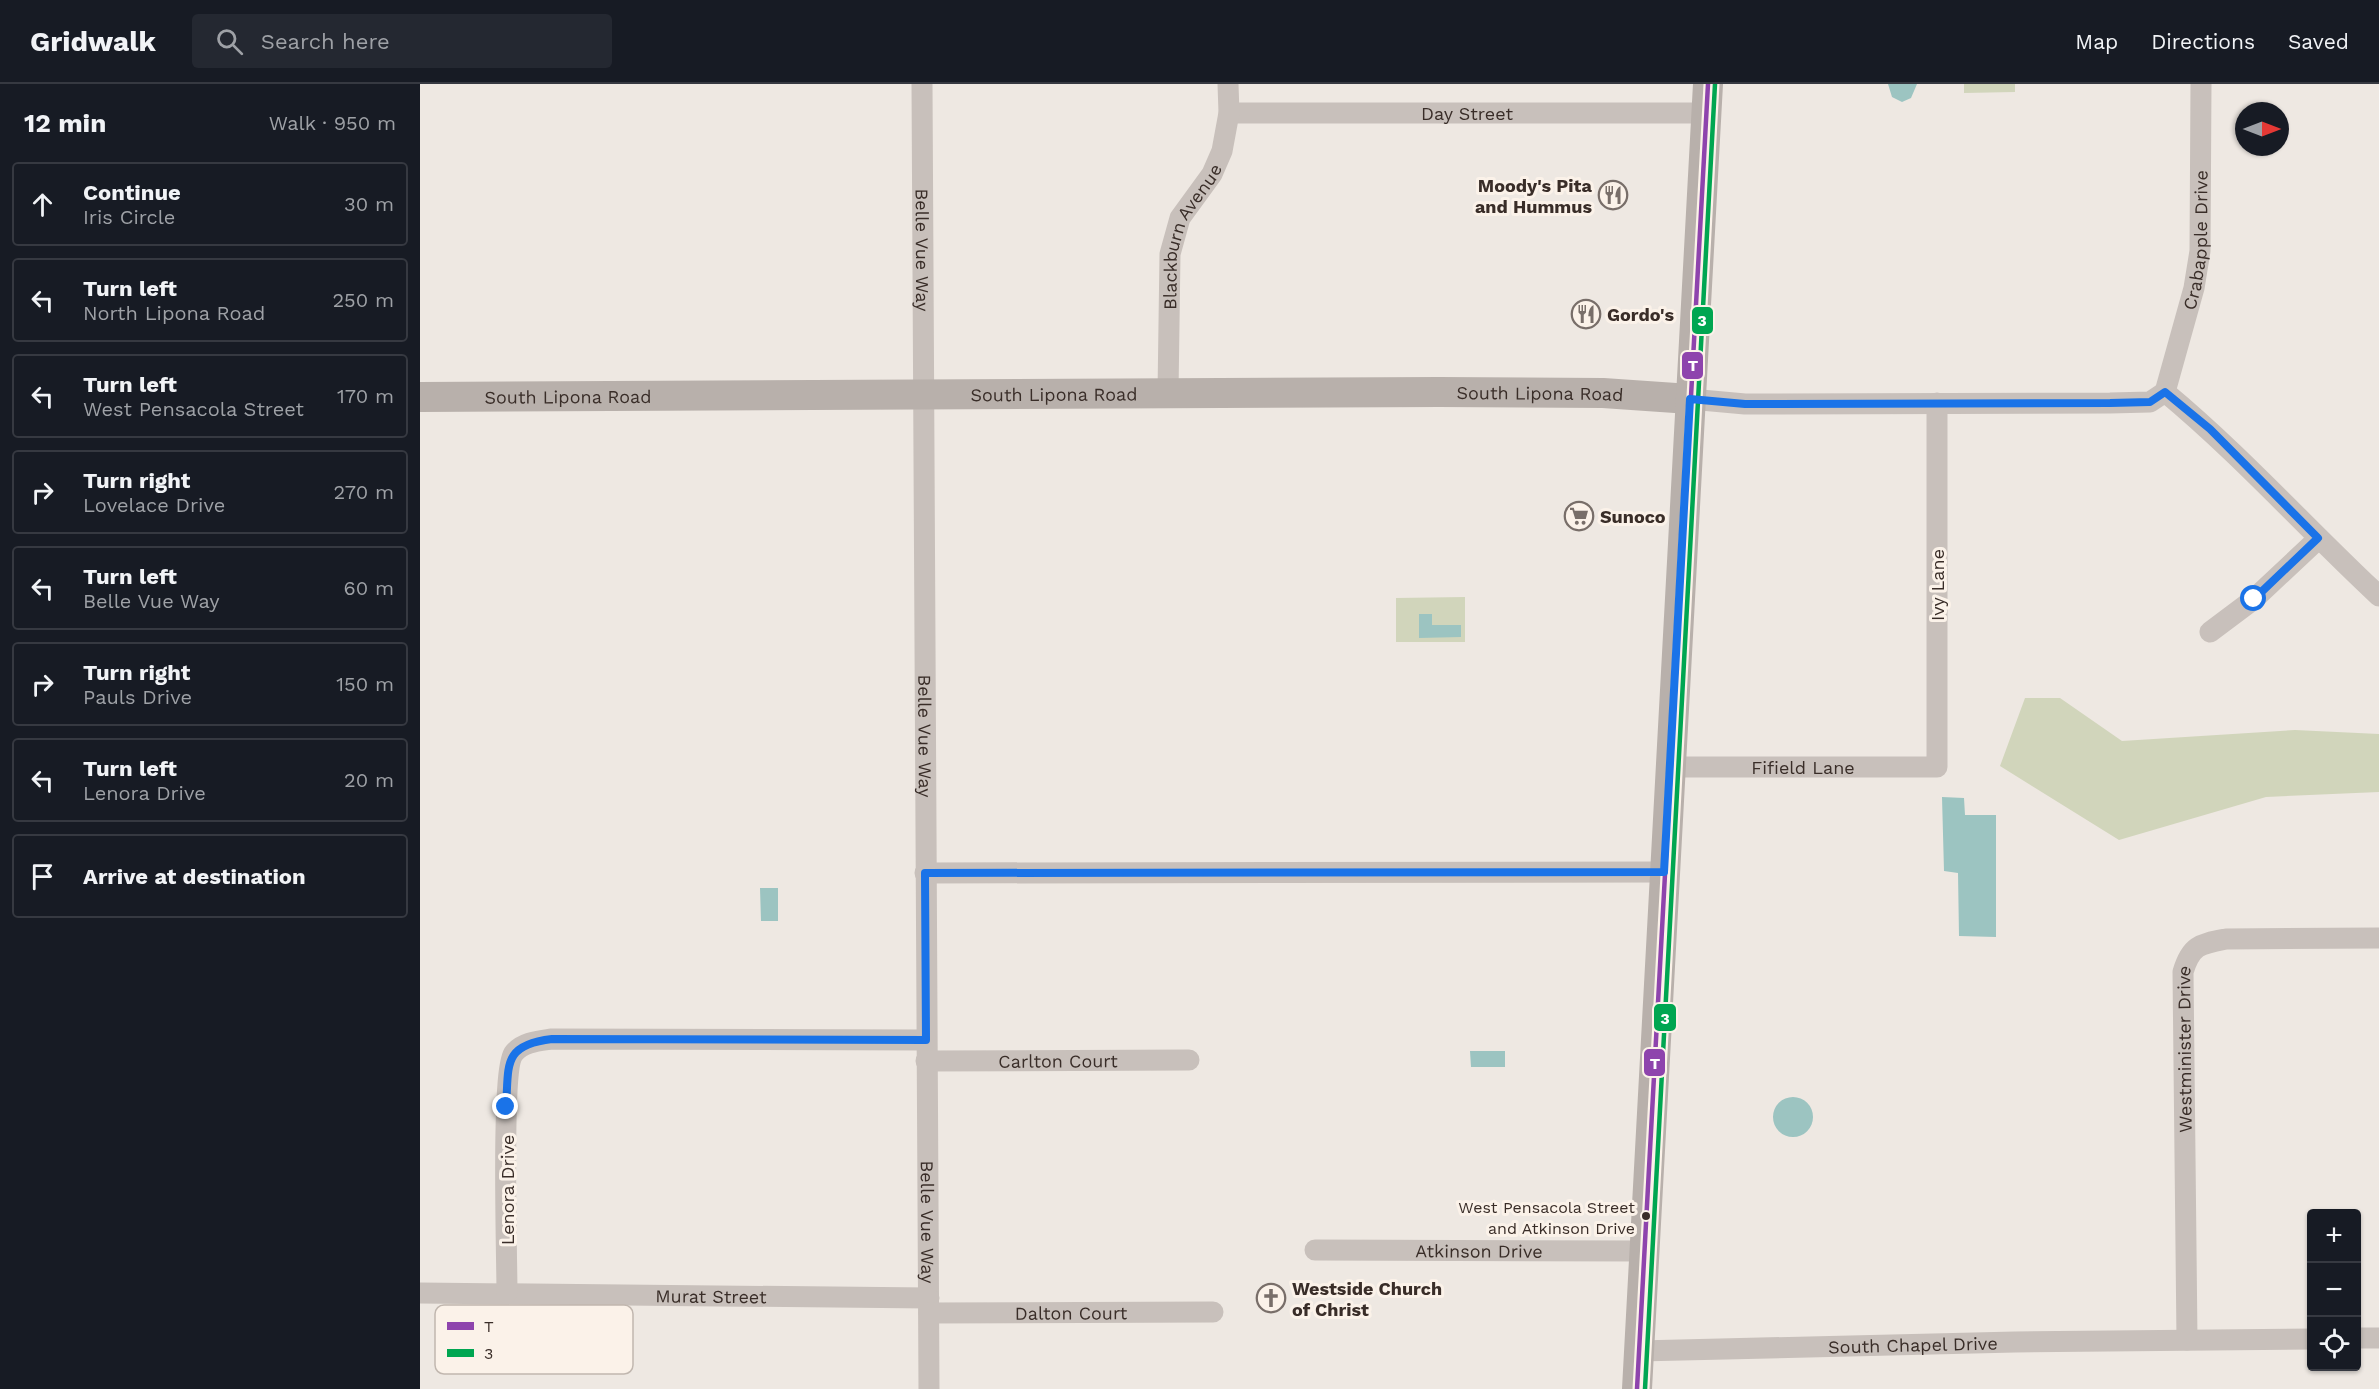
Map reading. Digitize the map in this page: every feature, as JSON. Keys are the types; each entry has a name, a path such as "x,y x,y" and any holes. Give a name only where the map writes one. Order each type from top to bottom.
{"main road":[{"path":"1637,1389 1669,767 1708,84"},
{"name":"South Lipona Road","path":"420,397 1481,392 1611,393 1690,399"}],"street":[{"name":"Belle Vue Way","path":"922,84 929,1389"},
{"name":"Blackburn Avenue","path":"1168,393 1170,254 1180,218 1212,174 1222,151 1229,113 1228,84"},
{"name":"Crabapple Drive","path":"2165,392 2194,288 2200,251 2201,84"},
{"name":"Day Street","path":"1229,113 1706,113"},
{"path":"1690,399 1745,404 2150,402 2165,392 2210,429 2379,596"},
{"name":"Ivy Lane","path":"1937,403 1937,767"},
{"path":"2210,632 2254,599 2318,538"},
{"name":"Fifield Lane","path":"1669,767 1937,767"},
{"path":"925,873 1664,872"},
{"name":"Westminister Drive","path":"2187,1340 2183,972 2187,958 2194,948 2205,943 2226,939 2379,938"},
{"name":"Lenora Drive","path":"507,1293 506,1107 509,1061 514,1052 532,1042 552,1039 926,1040"},
{"name":"Carlton Court","path":"926,1061 1189,1060"},
{"name":"Atkinson Drive","path":"1315,1250 1643,1251"},
{"name":"Murat Street","path":"420,1293 507,1293 929,1305"},
{"name":"Dalton Court","path":"929,1305 1213,1312"},
{"path":"2361,1338 2379,1338"},
{"name":"South Chapel Drive","path":"1639,1351 2307,1339"}],"green space":[{"path":"1964,84 2015,84 2015,92 1964,93"},
{"path":"1465,597 1465,642 1396,642 1396,598"},
{"path":"2025,698 2060,698 2122,741 2295,730 2379,734 2379,792 2266,797 2119,840 2000,766"}],"water":[{"path":"1888,84 1917,84 1911,98 1902,102 1892,97"},
{"path":"1419,614 1432,614 1432,625 1461,625 1461,637 1419,638"},
{"path":"1942,797 1964,798 1965,815 1996,815 1996,937 1959,936 1958,873 1944,871"},
{"path":"760,888 778,888 778,921 761,921"},
{"path":"1470,1051 1505,1051 1505,1067 1471,1067"},
{"path":"1793,1097 1807,1103 1813,1117 1807,1131 1793,1137 1779,1131 1773,1117 1779,1103"}],"transit line":[{"name":"T","path":"1637,1389 1708,84"},
{"name":"3","path":"1645,1389 1715,84"}],"place":[{"name":"Moody's Pita and Hummus","path":"1613,195"},
{"name":"Gordo's","path":"1586,314"},
{"name":"Sunoco","path":"1579,516"},
{"name":"West Pensacola Street and Atkinson Drive","path":"1646,1216"},
{"name":"Westside Church of Christ","path":"1271,1298"}],"route":[{"path":"506,1107 509,1061 514,1052 532,1042 552,1039 926,1040 925,873 1664,872 1690,399 1745,404 2110,403 2150,402 2165,392 2210,429 2318,538 2254,599"}]}
